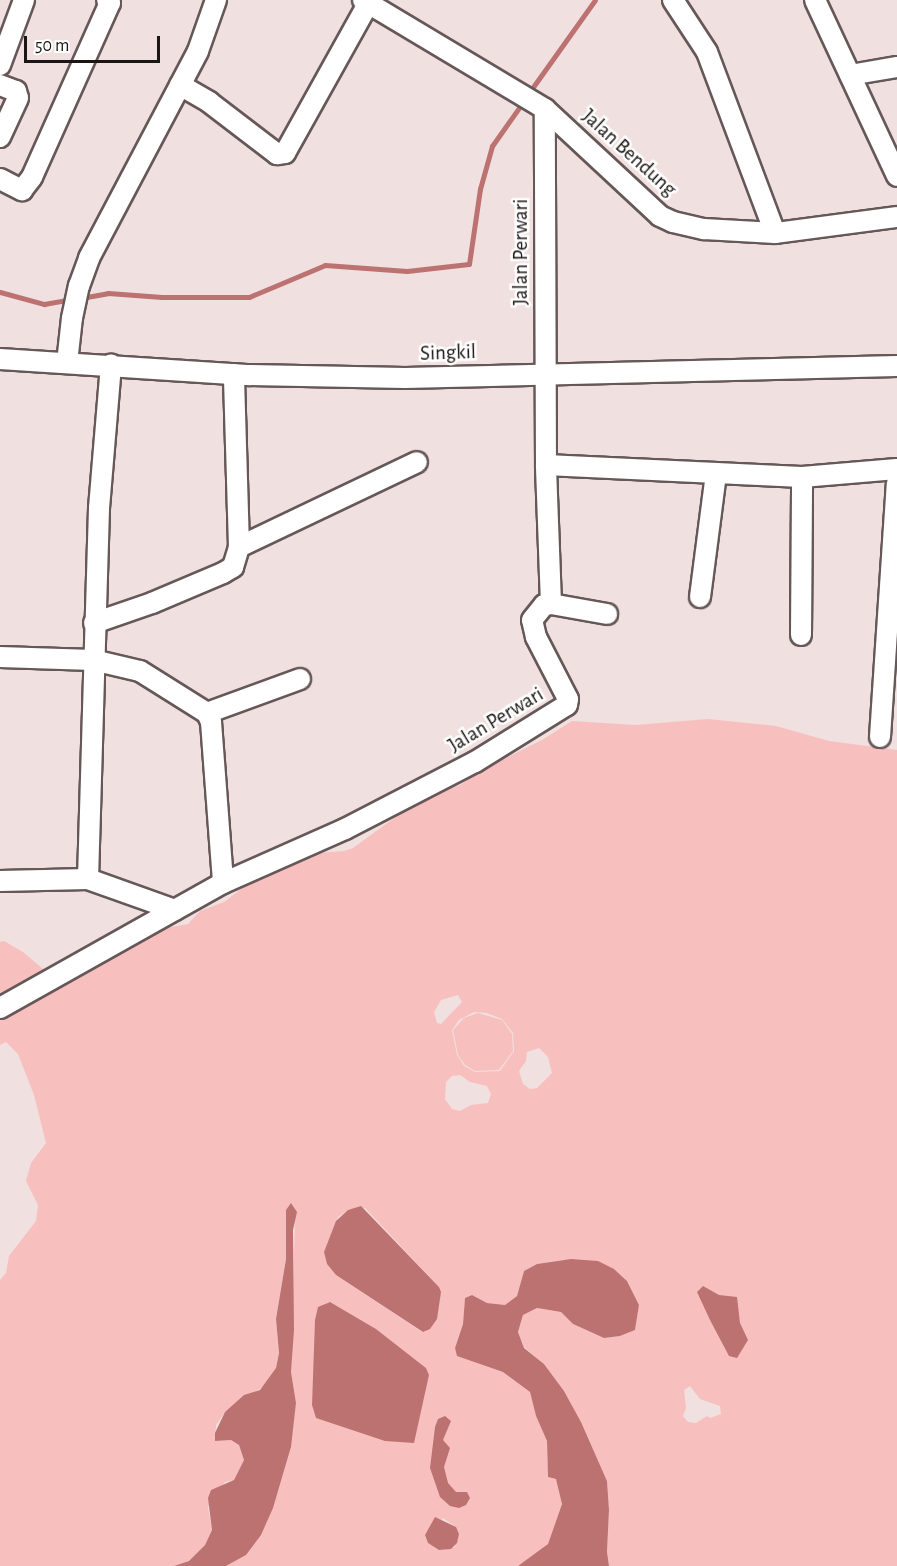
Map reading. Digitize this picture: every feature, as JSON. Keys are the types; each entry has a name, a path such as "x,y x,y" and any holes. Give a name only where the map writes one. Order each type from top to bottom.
{"street":[{"path":"0,65 24,0"},
{"path":"0,179 22,190 32,177 92,46 110,3 107,0"},
{"path":"67,363 72,318 79,286 89,258 198,51 216,0"},
{"path":"673,0 707,52 775,233"},
{"path":"815,0 850,75 892,155 897,176"},
{"path":"180,85 209,102 277,154 285,153 365,2"},
{"name":"Jalan Bendung","path":"365,2 543,108 660,216 674,222 704,229 775,233 897,217"},
{"path":"850,75 897,67"},
{"path":"0,85 16,91 18,98 0,137"},
{"name":"Jalan Perwari","path":"0,1008 223,883 345,829 476,762 565,707 568,699 549,667 533,625 533,617 544,605 551,603 546,465 543,108"},
{"name":"Singkil","path":"0,359 234,374 405,378 897,366"},
{"path":"88,879 99,508 111,365"},
{"path":"94,623 152,603 232,567 239,547 234,374"},
{"path":"239,547 417,462"},
{"path":"546,465 802,477 897,469"},
{"path":"700,597 716,473"},
{"path":"801,635 802,477"},
{"path":"880,737 895,563 897,484"},
{"path":"551,603 607,614"},
{"path":"0,657 93,660 140,671 207,713 211,722 223,883"},
{"path":"207,713 300,679"},
{"path":"0,881 88,879 175,910"}],"shaded area":[{"path":"708,719 776,726 829,741 897,750 897,1566 609,1566 607,1481 581,1422 564,1391 544,1364 524,1347 518,1332 523,1315 537,1308 561,1312 573,1324 604,1338 620,1336 635,1330 639,1305 627,1281 614,1269 562,1260 537,1264 524,1271 517,1296 505,1305 487,1303 472,1295 465,1298 463,1324 455,1348 458,1356 503,1372 530,1392 536,1416 547,1441 548,1477 556,1479 560,1486 562,1504 548,1544 541,1551 518,1566 226,1566 246,1555 278,1491 290,1451 296,1403 291,1372 295,1217 286,1210 286,1259 276,1319 279,1353 276,1368 267,1384 225,1412 216,1425 215,1441 231,1440 239,1445 244,1460 234,1480 225,1482 208,1507 212,1530 205,1545 189,1561 174,1566 0,1566 0,1280 6,1273 9,1256 36,1221 38,1205 26,1181 31,1163 46,1143 34,1095 18,1054 6,1042 0,1045 0,942 4,941 23,952 43,969 100,965 119,947 150,931 188,924 200,911 224,902 245,886 318,853 353,848 412,805 435,793 460,785 481,770 542,740 572,721 635,725","holes":["458,995 462,1002 441,1024 437,1023 434,1012 441,1000","474,1012 487,1013 502,1019 513,1033 514,1051 500,1071 475,1072 464,1066 457,1055 452,1030 459,1020","539,1048 548,1057 552,1073 537,1088 530,1089 523,1084 519,1071 526,1061 527,1052","460,1075 470,1082 487,1086 491,1094 488,1103 471,1105 460,1111 452,1109 445,1099 446,1082 452,1076","365,1208 439,1287 426,1331 422,1332 336,1275 327,1264 324,1252 338,1217 348,1210","330,1302 376,1329 426,1368 326,1303","690,1386 700,1399 720,1406 721,1414 710,1418 707,1416 696,1423 688,1422 683,1416 686,1408 684,1390","443,1518 456,1527 455,1547 443,1550 428,1543 425,1535"]},
{"path":"478,1013 502,1020 512,1034 513,1051 499,1070 475,1071 465,1065 458,1055 453,1030 464,1018"},
{"path":"291,1203 297,1212 293,1230 294,1330 291,1372 296,1403 291,1447 273,1508 261,1535 246,1555 226,1566 174,1566 189,1561 205,1545 212,1530 208,1498 211,1490 234,1480 244,1460 239,1445 231,1440 215,1441 215,1433 225,1412 244,1395 260,1390 276,1368 279,1353 276,1319 286,1259 286,1210"},
{"path":"361,1206 439,1287 441,1292 437,1319 430,1329 423,1332 336,1275 327,1264 324,1252 336,1221 348,1210"},
{"path":"571,1259 598,1261 614,1269 627,1281 639,1305 635,1330 620,1336 604,1338 573,1324 561,1312 537,1308 523,1315 518,1332 524,1348 544,1364 564,1391 581,1422 607,1481 609,1566 518,1566 548,1544 562,1504 556,1479 548,1477 547,1441 536,1416 530,1392 503,1372 457,1356 455,1348 463,1324 465,1298 472,1295 487,1303 505,1305 517,1296 524,1271 537,1264"},
{"path":"703,1286 719,1295 737,1297 740,1323 748,1340 737,1358 729,1356 710,1320 697,1292"},
{"path":"330,1302 376,1329 426,1368 429,1375 414,1443 385,1441 316,1418 312,1405 315,1320 318,1307"},
{"path":"445,1416 451,1421 443,1440 450,1448 444,1467 448,1483 456,1492 467,1492 470,1498 466,1505 459,1508 450,1506 440,1497 430,1468 435,1427 438,1419"},
{"path":"435,1517 456,1527 459,1534 457,1543 451,1549 439,1550 428,1543 425,1535"}],"waterway":[{"path":"528,94 595,0"},
{"path":"81,298 108,293 162,297 249,297 325,265 407,271 469,264 480,189 492,146 523,102"},
{"path":"0,292 44,304 72,299"}]}
